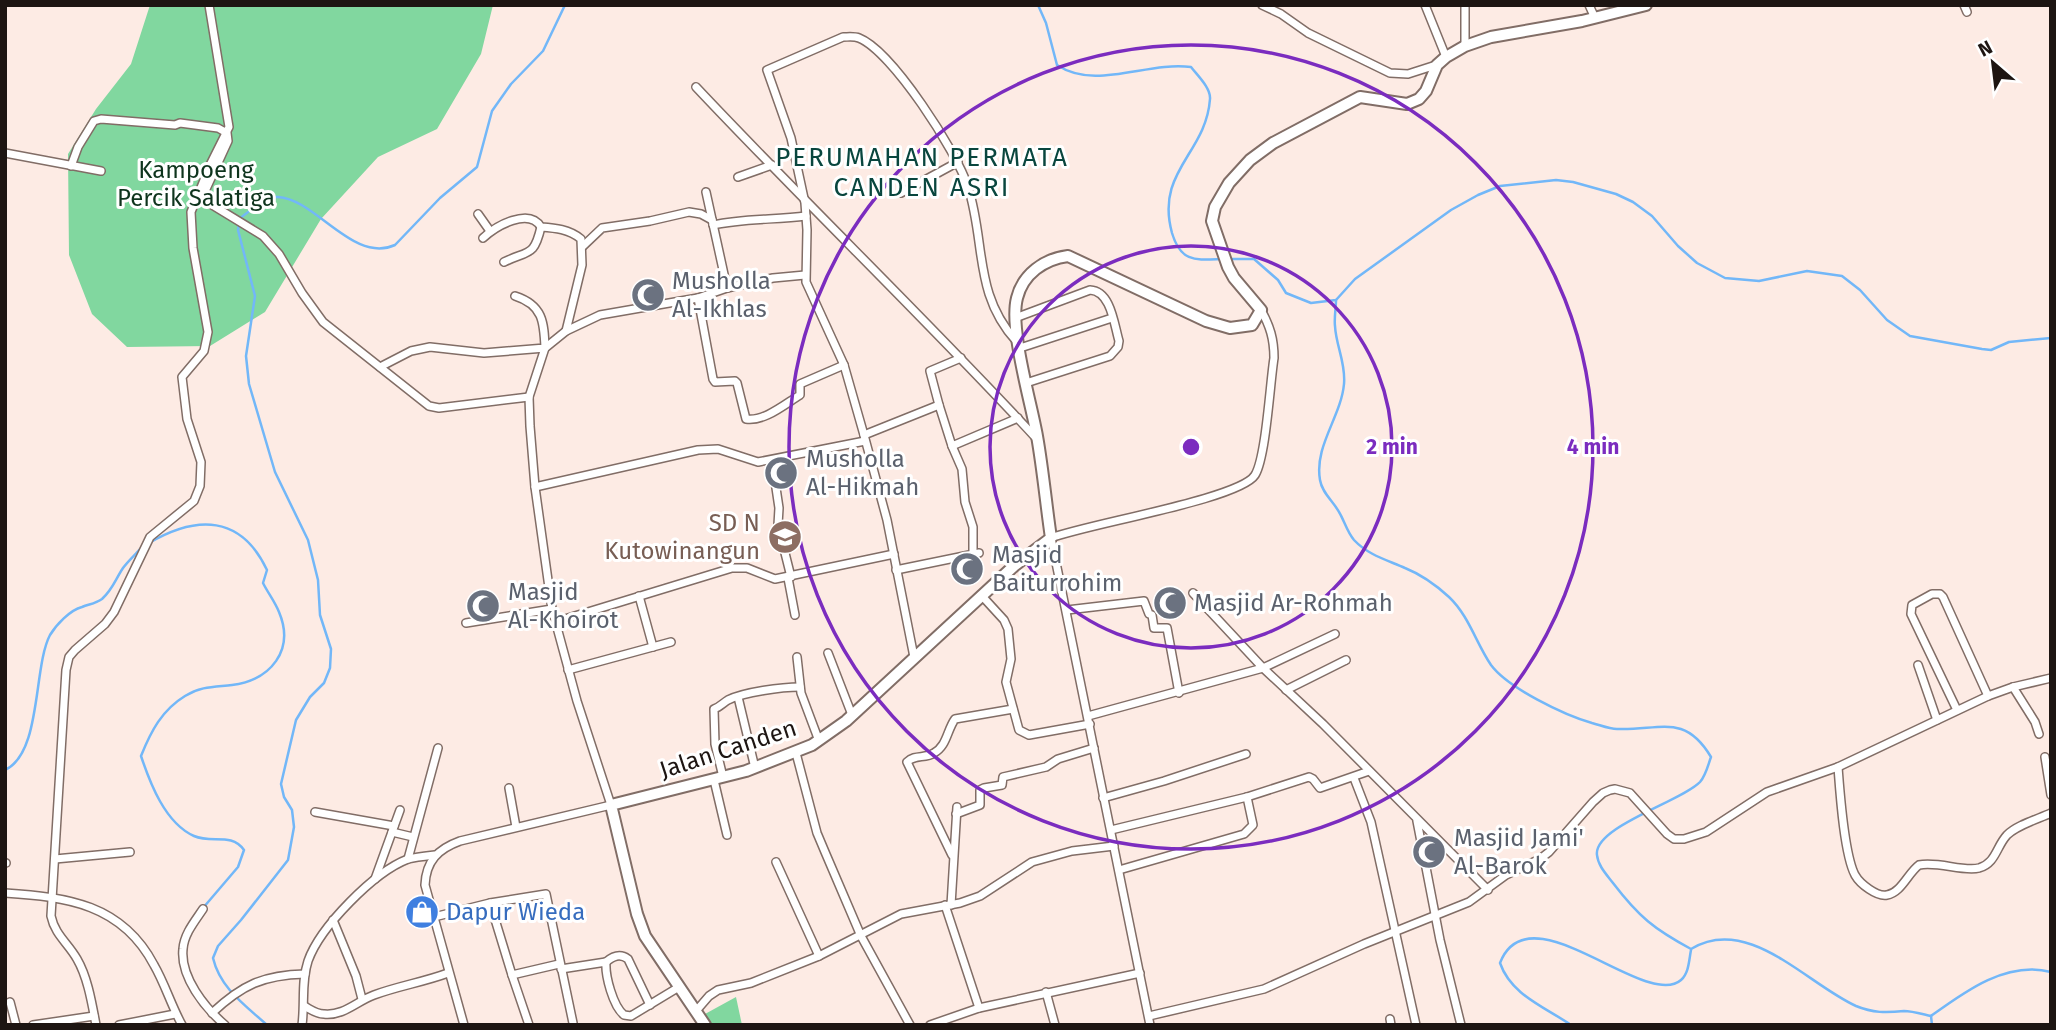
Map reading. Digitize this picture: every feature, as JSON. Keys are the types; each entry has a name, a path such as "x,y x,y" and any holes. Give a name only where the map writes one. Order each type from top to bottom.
{"street":[{"path":"96,1025 77,959 56,933 53,925 52,896 68,663 75,650 105,624 114,612 148,540 194,501 200,486 200,454 188,424 182,377 204,351 208,332 200,275 193,248 191,212 229,127 209,5"},
{"path":"1262,5 1308,33 1390,73 1408,74 1437,65 1465,46 1491,37 1595,18 1646,5"},
{"path":"1425,5 1446,57"},
{"path":"1465,5 1465,46"},
{"path":"1589,5 1595,18"},
{"path":"914,657 894,554 865,438 844,365 811,296 805,275 805,203 791,138 767,70 843,37 860,38 873,47 906,82 958,162 975,214 984,284 999,319 1020,347"},
{"path":"1051,538 1194,502 1242,486 1252,479 1261,458 1274,342 1261,310 1234,278 1216,237 1212,221 1215,207 1229,183 1250,160 1284,137 1360,97 1407,104 1419,99 1426,91 1437,65"},
{"path":"696,87 805,203 842,236 1037,439"},
{"path":"71,166 93,121 101,119 175,125 180,123 218,128 227,133"},
{"path":"227,133 228,141 206,189 204,200 263,236 279,254 323,322 429,406 439,408 529,397"},
{"path":"5,153 101,171"},
{"path":"901,192 958,162"},
{"path":"738,177 772,165"},
{"path":"706,192 727,288"},
{"path":"582,247 602,228 689,212 701,214 713,222 806,216"},
{"path":"478,214 491,231"},
{"path":"483,238 491,231 526,218 536,221 541,227 556,228 575,234 581,239 582,265 566,331"},
{"path":"505,262 533,250 537,245 541,227"},
{"path":"1150,1025 1051,538 1037,439 1015,318 1017,296 1026,278 1039,266 1053,258 1068,256 1190,314 1230,328 1252,326 1261,310"},
{"path":"380,367 411,351 430,347 484,353 545,348 566,331 600,315 698,298 727,288 773,278 805,275"},
{"path":"1015,318 1090,290 1101,292 1119,341 1116,352 1110,356 1027,383"},
{"path":"515,296 528,301 538,310 543,323 545,348 529,397 535,487 555,622 611,805 637,914 645,936 705,1025"},
{"path":"698,298 713,379 715,382 737,383 746,419 753,420 779,408 800,395 800,384 844,365"},
{"path":"1020,347 1112,318"},
{"path":"896,569 976,554 973,527 965,502 962,469 952,446 930,371 961,358"},
{"path":"535,487 712,449 726,451 751,462 772,461 865,438 939,405"},
{"path":"952,446 1018,418"},
{"path":"772,461 779,508 778,525 795,615"},
{"name":"Jalan Canden","path":"408,859 435,855 441,849 460,841 719,778 796,753 820,741 852,715 1014,565 1051,538"},
{"path":"555,622 740,567 766,577 789,578 894,554"},
{"path":"1194,593 1263,668 1489,890"},
{"path":"1957,710 1910,610 1916,601 1931,594 1940,594 1943,597 1988,696"},
{"path":"639,596 653,647"},
{"path":"982,596 1004,620 1008,629 1011,659 1006,682 1018,728 1027,735 1089,720 1263,668 1335,634"},
{"path":"1067,610 1143,601 1152,615 1154,628 1167,628 1179,693"},
{"path":"467,623 552,608"},
{"path":"568,670 671,642"},
{"path":"828,653 852,715"},
{"path":"797,657 800,687 820,741"},
{"path":"1286,690 1346,660"},
{"path":"1917,665 1937,720"},
{"path":"1149,1016 1264,989 1469,902 1506,875 1549,852 1603,793 1615,789 1630,793 1674,839 1694,837 1723,824 1767,792 1838,766 1988,696 2051,678"},
{"path":"727,835 715,744 715,709 723,706 727,700 738,697 781,687 800,687"},
{"path":"2013,687 2035,722 2039,734"},
{"path":"738,697 755,768"},
{"path":"952,855 907,762 911,758 934,753 943,745 955,719 1013,709"},
{"path":"302,1025 305,975 314,947 332,920 375,880 408,859 438,748"},
{"path":"979,1008 948,905 956,811 980,805 980,790 1002,785 1003,777 1046,767 1058,759 1094,748"},
{"path":"796,753 817,833 861,936 910,1025"},
{"path":"1103,798 1246,754"},
{"path":"2045,757 2051,795"},
{"path":"1838,766 1848,846 1856,876 1876,893 1887,895 1895,891 1919,865 1976,868 1985,865 1994,857 2008,834 2051,813"},
{"path":"1111,830 1247,797 1309,777 1320,788 1369,771"},
{"path":"1354,778 1371,822 1416,1025"},
{"path":"509,788 516,827"},
{"path":"1119,870 1244,834 1253,825 1247,797"},
{"path":"375,880 400,810"},
{"path":"315,812 393,829 413,837"},
{"path":"1417,820 1435,915 1461,1025"},
{"path":"696,1011 718,990 751,983 819,956 901,914 971,900 988,892 1032,862 1072,851 1114,846"},
{"path":"55,859 130,852"},
{"path":"435,855 428,867 425,885 464,1025"},
{"path":"776,862 819,956"},
{"path":"5,892 52,896 103,911 128,932 153,962 182,1025"},
{"path":"434,917 490,903 546,894 573,1024"},
{"path":"490,903 529,1025"},
{"path":"203,909 185,940 183,957 196,992 225,1025"},
{"path":"332,920 356,976 362,999"},
{"path":"512,975 560,966 606,962 623,956 628,958 650,1004"},
{"path":"606,962 620,1013 631,1016 679,987"},
{"path":"304,1006 315,1012 331,1014 355,1007 362,999 448,973"},
{"path":"930,1025 979,1008 1140,973"},
{"path":"212,1013 231,995 259,980 281,975 305,975"},
{"path":"1046,992 1055,1025"},
{"path":"10,1002 16,1025"},
{"path":"120,1025 147,1023 176,1014"},
{"path":"33,1025 94,1016"}],"green space":[{"name":"Kampoeng Percik Salatiga","path":"150,5 493,5 481,54 437,129 378,157 321,219 265,312 210,346 127,347 92,314 69,255 68,154 96,109 131,64"},
{"path":"736,997 742,1025 711,1025 705,1014"}],"waterway":[{"path":"267,1025 227,987 213,958 218,946 288,860 294,827 292,810 284,797 281,784 296,720 310,697 324,683 330,668 331,649 320,615 318,580 308,540 275,472 249,384 246,356 255,296 238,230 240,218 263,201 278,197 292,200 364,246 379,248 395,245 440,198 477,167 492,111 511,84 543,51 565,5"},
{"path":"1038,5 1046,23 1057,65 1088,75 1174,66 1191,67 1203,82 1210,95 1207,118 1175,178 1170,194 1169,212 1172,233 1185,255 1197,259 1222,259"},
{"path":"1229,259 1254,259 1278,280 1286,293 1311,303 1336,300 1355,279 1451,210 1478,195 1500,186 1556,180 1616,194 1633,202 1652,216 1697,263 1725,278 1759,281 1807,271 1842,276 1860,290 1887,320 1910,336 1991,350 2009,342 2051,338"},
{"path":"1336,300 1335,326 1344,369 1344,384 1324,443 1319,467 1323,489 1354,540 1372,553 1422,577 1449,597 1462,613 1491,665 1510,683 1537,700 1608,728 1680,729 1701,743 1711,757 1700,782 1623,825 1609,834 1600,845 1597,855 1601,867 1639,914 1691,949 1712,940 1734,940 1755,946 1777,956 1837,996 1856,1006 1874,1011 1907,1011 1931,1016 1972,988 2002,974 2035,969 2051,972"},
{"path":"149,543 184,528 201,525 216,525 231,530 256,552 267,570 263,583 277,608 283,626 281,650 268,670 246,682 202,689 185,696 158,722 141,756 154,790 175,822 194,836 233,841 244,850 238,867 203,908"},
{"path":"5,770 17,761 25,746 50,635 73,611 102,599 125,565 141,548"},
{"path":"1571,1025 1520,992 1505,974 1500,963 1515,943 1536,938 1561,944 1642,980 1664,985 1684,977 1691,950"},
{"path":"1931,1016 1932,1025"}],"place":[{"name":"Musholla Al-Ikhlas","path":"648,295"},
{"name":"Musholla Al-Hikmah","path":"781,473"},
{"name":"SD N Kutowinangun","path":"785,537"},
{"name":"Masjid Baiturrohim","path":"967,569"},
{"name":"Masjid Ar-Rohmah","path":"1170,603"},
{"name":"Masjid Al-Khoirot","path":"483,606"},
{"name":"Masjid Jami' Al-Barok","path":"1429,852"},
{"name":"Dapur Wieda","path":"422,912"}],"district":[{"name":"PERUMAHAN PERMATA CANDEN ASRI","path":"922,172"}]}
